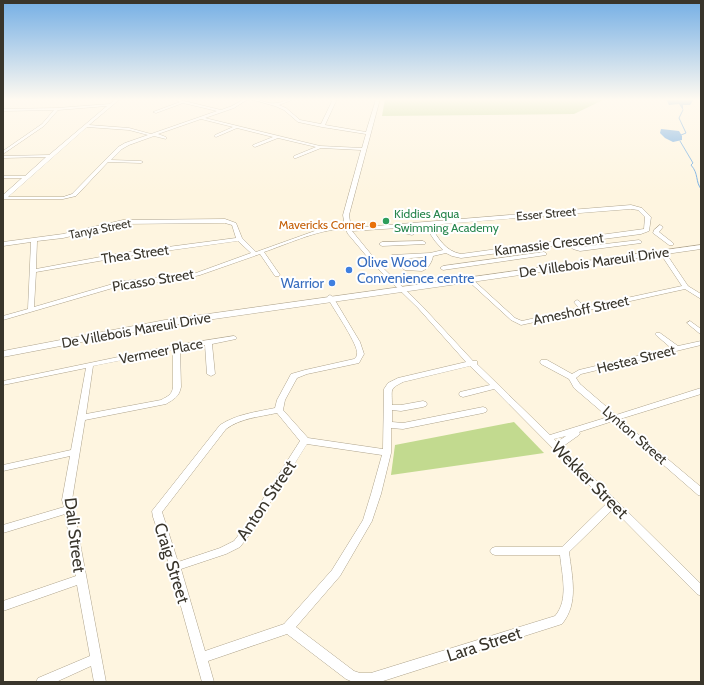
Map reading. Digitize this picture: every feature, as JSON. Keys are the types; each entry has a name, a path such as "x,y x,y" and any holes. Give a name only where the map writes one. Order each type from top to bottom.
{"main road":[{"name":"De Villebois Mareuil Drive","path":"3,354 165,323 403,288 701,247"}],"street":[{"path":"3,153 34,131"},
{"path":"3,198 79,131"},
{"path":"136,131 165,138"},
{"path":"3,198 70,197 77,193 124,145 163,131"},
{"path":"216,136 228,131"},
{"path":"254,131 320,147 364,149"},
{"path":"348,229 346,215 368,133 355,131"},
{"path":"255,146 278,137"},
{"path":"296,157 320,147"},
{"path":"3,157 50,156"},
{"path":"107,162 139,163"},
{"path":"3,177 27,176"},
{"name":"Esser Street","path":"348,229 353,230 631,207 639,208 647,215 647,230"},
{"name":"Tanya Street","path":"3,244 79,233 123,222 229,222 234,224 239,239"},
{"path":"427,224 440,246 446,251"},
{"path":"400,226 402,231 412,232"},
{"path":"377,228 383,234"},
{"name":"Wekker Street","path":"348,229 377,265 403,288 475,365 701,592"},
{"name":"Picasso Street","path":"3,318 123,283 179,278 198,274 321,230 348,229"},
{"path":"647,230 658,229 671,244"},
{"name":"Kamassie Crescent","path":"446,251 457,255 473,254 569,242 647,230"},
{"path":"239,239 258,253 277,276"},
{"name":"Thea Street","path":"32,271 122,255 239,239"},
{"path":"31,310 34,240"},
{"path":"569,242 575,248 580,250 639,242"},
{"path":"411,243 412,255"},
{"path":"382,244 423,243"},
{"path":"392,257 430,255 446,251"},
{"path":"663,252 686,287 701,297"},
{"path":"473,254 480,263"},
{"path":"443,268 544,254"},
{"path":"405,268 422,269 428,263 430,255"},
{"name":"Ameshoff Street","path":"468,279 516,322 525,323 686,287"},
{"path":"331,299 361,352 360,358 351,362 305,372 294,376 281,400 279,410 305,441 387,454"},
{"path":"577,302 584,310"},
{"path":"690,323 701,332"},
{"path":"658,334 677,349"},
{"name":"Vermeer Place","path":"3,382 176,347 234,338"},
{"path":"208,342 211,374"},
{"name":"Hestea Street","path":"572,377 580,372 701,343"},
{"path":"81,418 150,405 170,398 176,393 177,387 176,347"},
{"path":"544,362 572,377"},
{"name":"Dali Street","path":"90,365 67,500 100,682"},
{"path":"201,658 288,628 336,573 367,521 376,494 387,454 389,425 388,389 397,381 475,365"},
{"name":"Lynton Street","path":"572,377 577,386 701,492"},
{"path":"463,394 496,386"},
{"path":"548,438 585,428 662,402 701,391"},
{"path":"388,407 401,408 423,404"},
{"name":"Craig Street","path":"208,682 175,567 157,511 223,427 234,420 279,410"},
{"path":"389,425 403,426 483,410"},
{"path":"557,446 585,428"},
{"name":"Anton Street","path":"175,567 223,551 237,544 250,528 305,441"},
{"path":"3,468 75,452"},
{"path":"495,551 564,551 614,503"},
{"path":"3,529 69,509"},
{"name":"Lara Street","path":"288,628 350,675 360,679 371,679 558,620 566,611 568,600 564,551"},
{"path":"3,606 80,578"},
{"path":"42,682 95,659"}],"green space":[{"path":"514,422 544,453 391,475 395,445"}],"water":[{"path":"661,131 679,131 682,136 682,140 673,142 665,138 660,133"}],"waterway":[{"path":"681,135 686,133 685,131"},
{"path":"680,141 693,163 691,165 695,171 701,189"}],"place":[{"name":"Kiddies Aqua Swimming Academy","path":"386,221"},
{"name":"Mavericks Corner","path":"373,225"},
{"name":"Olive Wood Convenience centre","path":"349,270"},
{"name":"Warrior","path":"332,283"}]}
